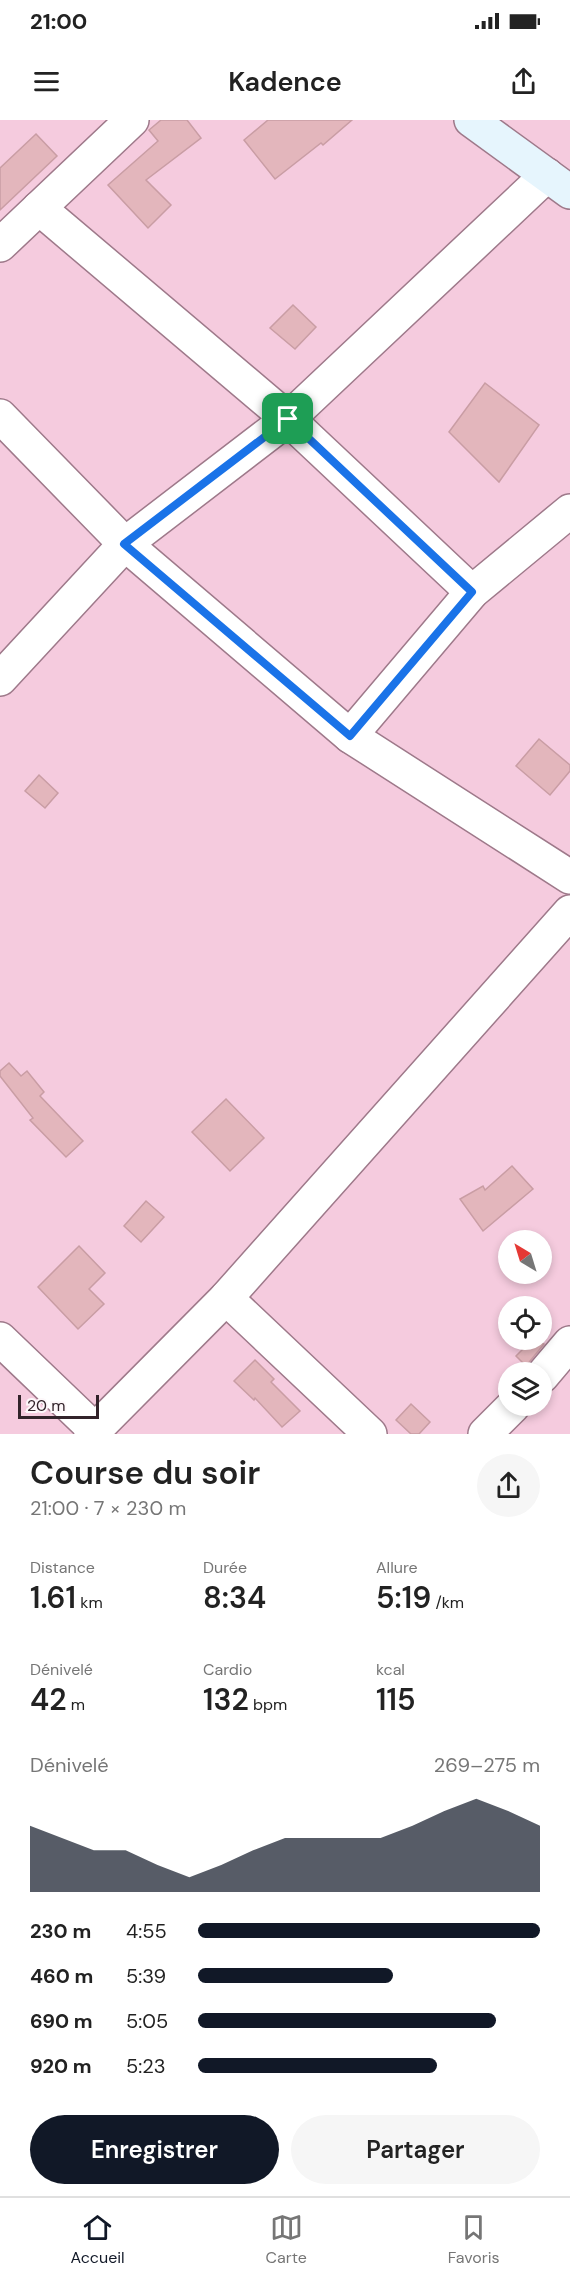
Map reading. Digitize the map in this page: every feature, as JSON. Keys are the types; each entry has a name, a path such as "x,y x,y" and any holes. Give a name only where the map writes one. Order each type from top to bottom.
{"main road":[{"path":"471,120 559,184"}],"street":[{"path":"0,245 132,120"},
{"path":"0,679 124,544 288,419 559,184"},
{"path":"39,208 288,419 472,592"},
{"path":"0,416 124,544 350,736 570,877"},
{"path":"350,736 472,592 570,511"},
{"path":"0,1340 93,1432 226,1298 570,912"},
{"path":"226,1298 370,1434"},
{"path":"552,1364 570,1343"},
{"path":"485,1434 503,1416"}],"building":[{"path":"161,120 187,120 201,138 146,180 171,205 148,228 108,185 158,141 149,130"},
{"path":"268,120 352,120 323,145 321,143 275,179 244,140"},
{"path":"36,134 57,156 0,210 0,168"},
{"path":"293,305 316,327 295,349 270,328"},
{"path":"485,383 539,425 499,482 449,432"},
{"path":"539,739 570,765 570,771 550,795 516,766"},
{"path":"39,775 58,793 45,808 25,791"},
{"path":"9,1063 21,1076 27,1071 44,1092 40,1096 83,1141 66,1157 30,1120 33,1118 0,1076 0,1071"},
{"path":"226,1099 264,1138 230,1171 192,1132"},
{"path":"512,1166 533,1189 483,1231 460,1199 483,1186 485,1190"},
{"path":"146,1201 164,1217 141,1242 124,1226"},
{"path":"79,1246 105,1273 89,1289 104,1304 78,1329 38,1287"},
{"path":"522,1350 539,1350 529,1362 522,1362 516,1356"},
{"path":"255,1360 274,1379 271,1382 300,1411 282,1427 255,1398 254,1400 234,1381"},
{"path":"411,1404 430,1422 419,1434 411,1434 396,1420"}],"route":[{"path":"288,419 472,592 350,736 124,544 288,419"}]}
